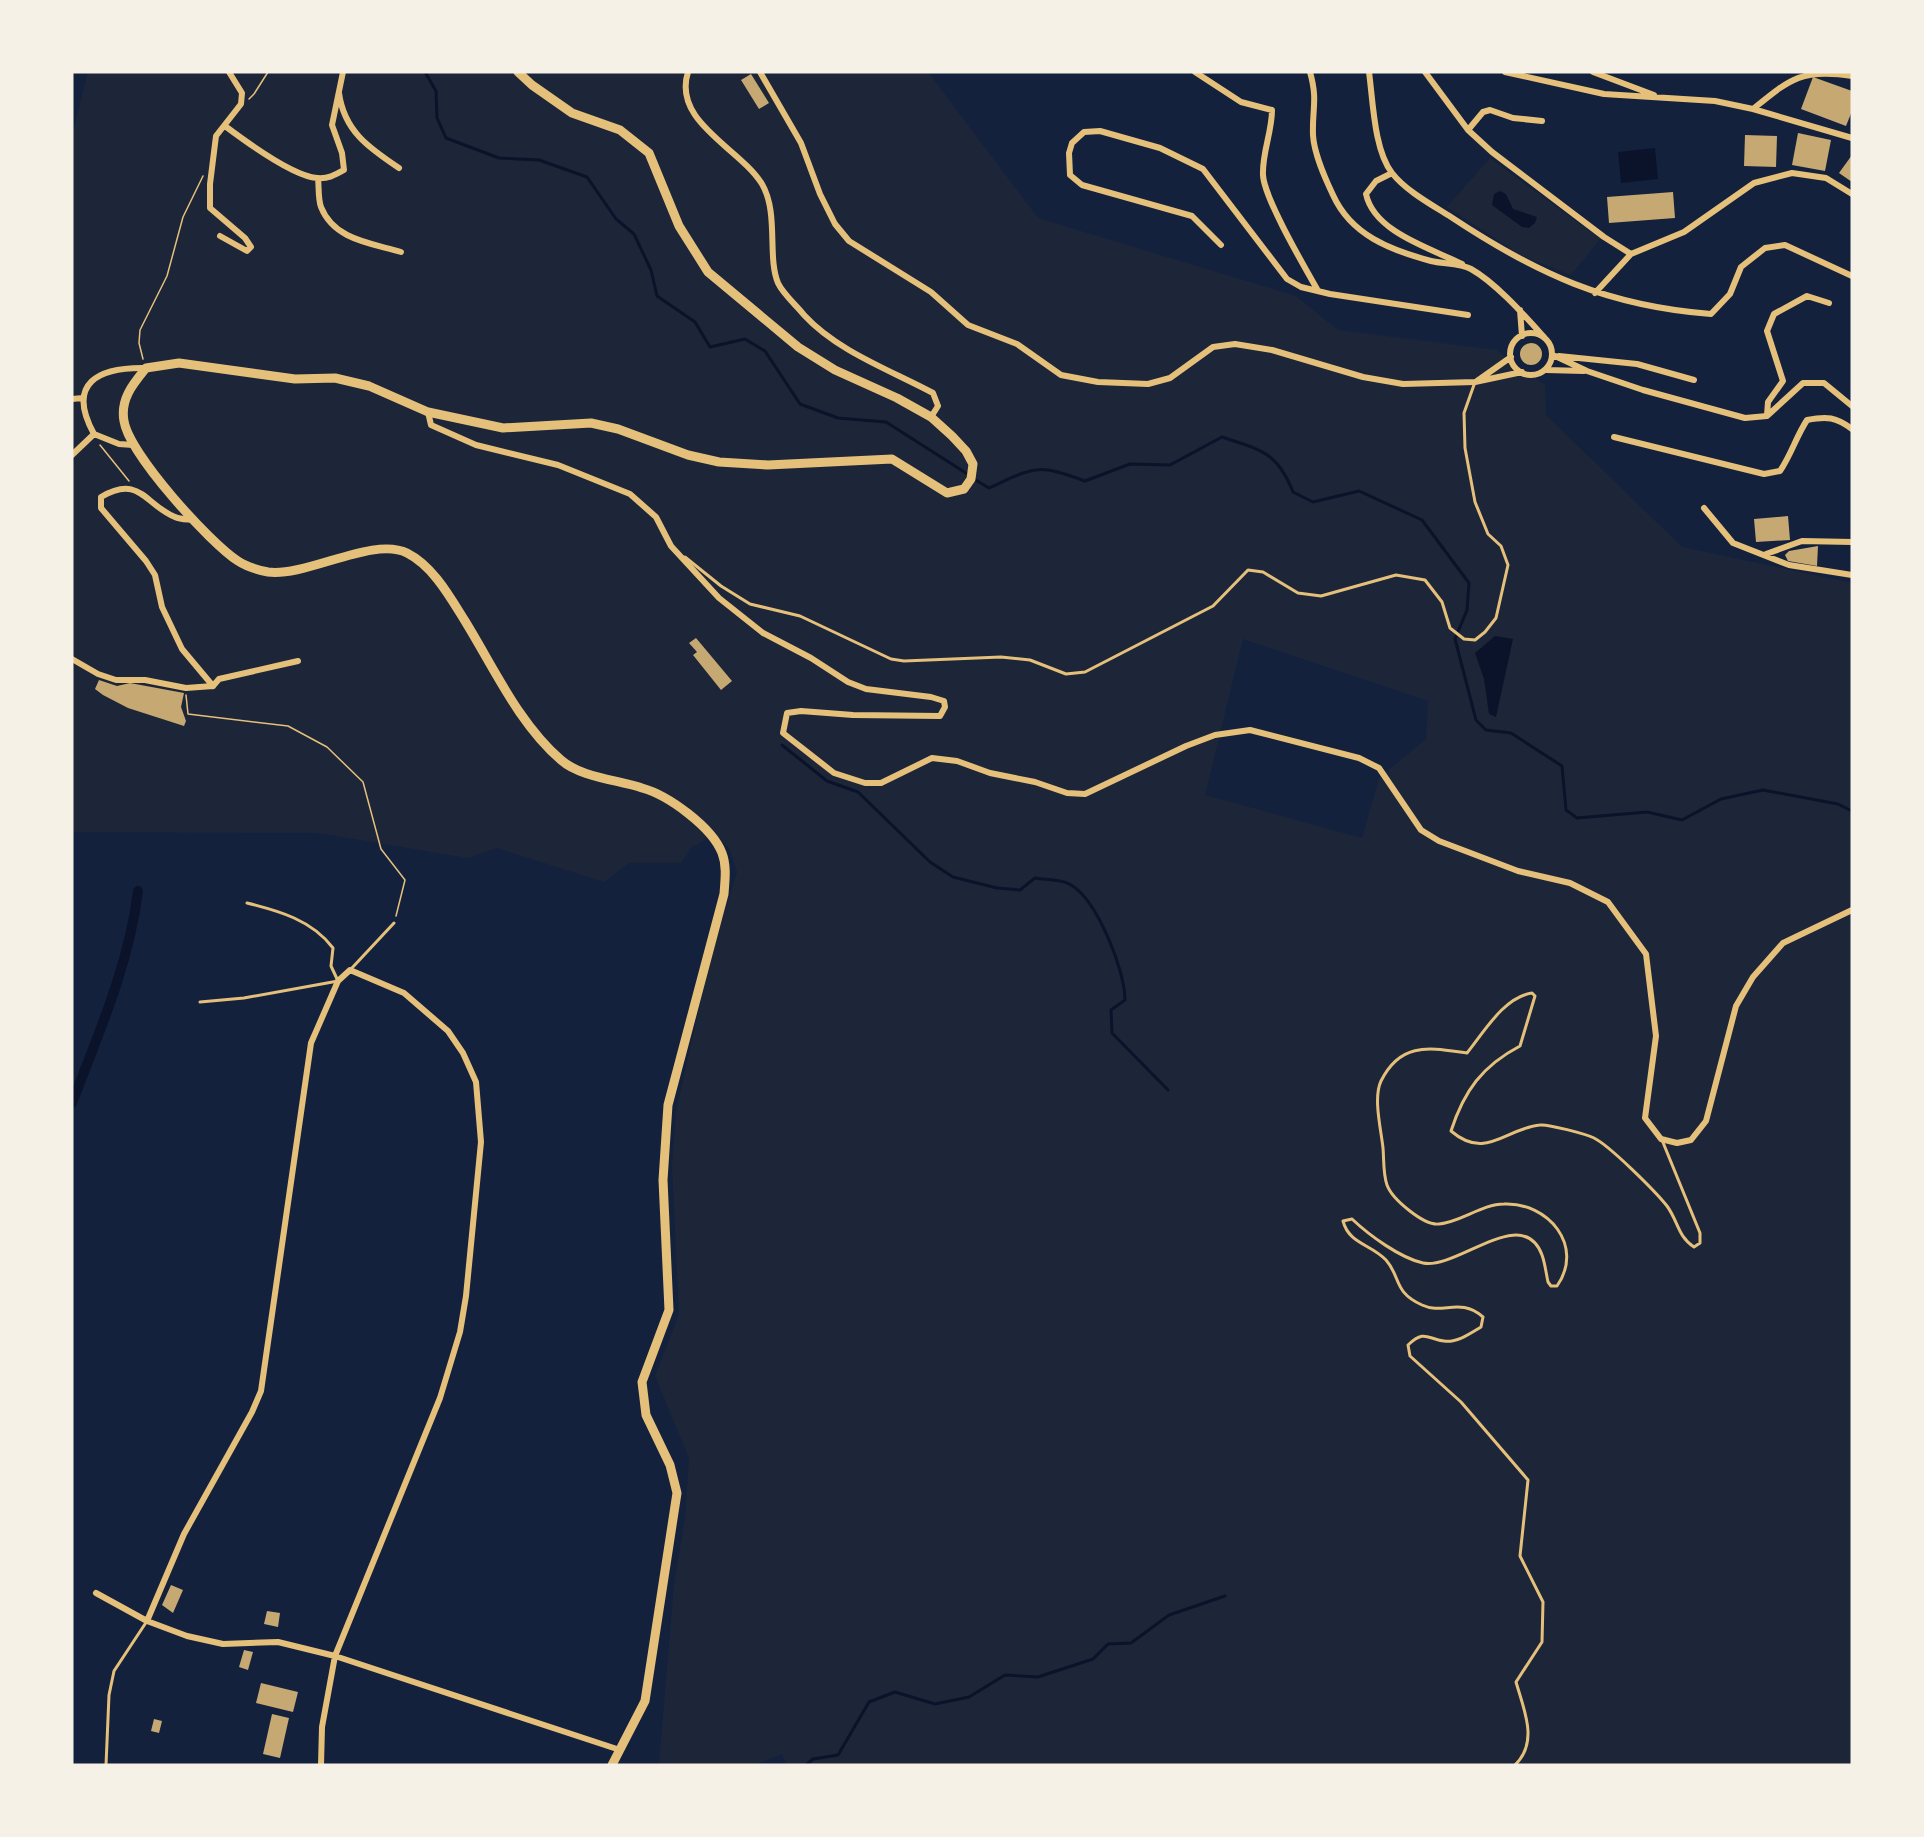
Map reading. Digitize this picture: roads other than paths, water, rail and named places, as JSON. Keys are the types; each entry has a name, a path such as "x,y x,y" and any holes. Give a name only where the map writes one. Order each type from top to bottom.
{"main road":[{"path":"518,72 532,85 572,113 620,130 649,153 679,226 708,272 798,347 836,370 897,398 931,417 966,452 973,464 971,479 964,489 947,493 892,459 768,465 718,462 688,455 618,429 591,423 504,428 428,412 369,386 336,378 295,379 179,363 146,368 131,387 124,402 124,422 133,445 147,467 195,520 236,560 266,572 285,573 379,550 404,551 421,561 450,596 530,728 551,752 566,765 646,789 673,801 699,822 722,852 726,871 724,894 668,1105 663,1180 669,1310 642,1382 646,1415 670,1465 677,1493 645,1701 612,1765"}],"street":[{"path":"220,236 247,250 250,247 245,238 210,208 212,154 216,136 241,104 242,93 230,72"},
{"path":"225,126 279,162 318,178 331,177 344,170 342,153 332,125 343,72"},
{"path":"688,72 685,81 687,99 700,122 738,156 762,185 772,219 778,283 806,317 837,342 933,393 939,406 931,417"},
{"path":"760,72 801,143 820,195 835,224 849,241 930,292 968,325 1017,344 1061,375 1098,382 1148,384 1170,378 1214,347 1235,344 1272,350 1363,377 1403,384 1475,382 1522,372"},
{"path":"1195,72 1241,102 1272,110 1272,127 1265,151 1263,176 1268,196 1317,289"},
{"path":"1310,72 1316,94 1313,136 1322,167 1344,218 1367,236 1394,248 1430,260 1470,268"},
{"path":"1370,72 1380,144 1392,173 1422,198 1498,248 1536,269 1595,293 1664,310 1711,314 1730,294 1741,267 1765,248 1785,245 1852,276"},
{"path":"1425,72 1468,130 1561,205 1631,254"},
{"path":"1505,72 1604,94 1716,101 1753,109 1852,138"},
{"path":"1593,72 1661,98"},
{"path":"1753,109 1784,84 1801,75 1832,73 1852,76"},
{"path":"339,90 342,114 367,146 399,168"},
{"path":"1468,130 1483,112 1490,110 1514,118 1542,121"},
{"path":"1221,245 1192,216 1082,185 1070,175 1069,153 1072,142 1084,132 1100,130 1160,148 1203,169 1287,279 1301,287 1366,300 1468,315"},
{"path":"1392,173 1376,181 1366,194 1374,212 1397,232 1470,268 1520,309 1548,341 1553,355 1546,370"},
{"path":"1595,293 1631,254 1684,232 1754,183 1792,173 1826,178 1852,194"},
{"path":"318,178 320,206 332,225 349,238 402,252"},
{"path":"1767,416 1768,402 1783,381 1767,332 1773,314 1807,296 1829,303"},
{"path":"1520,309 1522,336"},
{"path":"1544,338 1533,333 1522,336 1512,344 1512,364 1522,372 1534,375 1546,370 1587,371"},
{"path":"1553,355 1587,371 1745,418 1767,416 1803,382 1824,383 1852,406"},
{"path":"1553,355 1637,364 1694,380"},
{"path":"1475,382 1511,357"},
{"path":"133,445 119,444 93,434 86,420 83,398 87,385 95,376 125,368 146,368"},
{"path":"72,399 83,398"},
{"path":"428,412 431,425 476,445 558,465 630,494 656,517 671,546 730,609 763,633 811,658 848,682 866,689 931,696 944,701 945,707 940,716 853,715 801,711 787,713 783,733 834,773 865,783 881,783 932,758 957,761 990,773 1035,782 1067,793 1085,794 1215,735 1250,730 1359,758 1379,768 1421,830 1439,841 1518,871 1570,883 1608,902 1646,954 1656,1036 1645,1118 1661,1139 1677,1143 1691,1140 1706,1121 1736,1006 1753,977 1783,943 1852,910"},
{"path":"1614,437 1764,474 1780,471 1790,457 1796,435 1807,420 1824,417 1838,418 1852,429"},
{"path":"72,455 93,434"},
{"path":"195,520 175,517 134,490 116,488 101,496 101,507 155,575 162,608 182,649 213,686"},
{"path":"1704,508 1733,543 1766,554 1789,565 1852,575"},
{"path":"1766,554 1802,541 1852,542"},
{"path":"72,659 98,674 116,680 145,680 186,688 213,686 219,679 298,661"},
{"path":"147,1621 184,1534 252,1412 261,1391 311,1043 338,981 350,970 404,993 448,1031 463,1053 476,1082 481,1142 466,1296 460,1332 440,1398 335,1656 322,1727 321,1765"},
{"path":"96,1593 147,1621 209,1642 278,1642 335,1656 620,1750"}],"lane":[{"path":"671,546 721,586 750,604 800,616 891,659 904,661 1001,657 1030,660 1066,674 1085,672 1213,606 1248,570 1263,572 1298,593 1320,596 1396,575 1425,580 1442,602 1450,628 1464,639 1474,640 1485,632 1496,618 1508,565 1501,546 1488,534 1475,502 1465,448 1464,413 1475,382"},
{"path":"200,1002 244,998 338,981 331,966 333,948 321,933 280,911 247,903"},
{"path":"350,970 394,923"},
{"path":"1515,1765 1522,1758 1530,1731 1516,1682 1542,1642 1543,1602 1520,1556 1528,1480 1461,1402 1410,1356 1408,1345 1416,1337 1429,1335 1444,1341 1465,1337 1481,1328 1483,1317 1472,1307 1424,1306 1406,1295 1396,1282 1387,1261 1355,1241 1345,1229 1343,1221 1352,1220 1376,1239 1424,1263 1444,1262 1490,1240 1515,1233 1537,1245 1542,1253 1548,1282 1551,1286 1557,1286 1562,1277 1568,1248 1563,1235 1536,1212 1502,1203 1438,1225 1414,1216 1387,1186 1378,1088 1390,1063 1423,1047 1467,1053 1509,1003 1524,994 1532,993 1535,996 1520,1046 1502,1055 1485,1071 1461,1101 1451,1131 1463,1141 1489,1143 1541,1125 1594,1138 1646,1183 1669,1208 1683,1241 1694,1247 1700,1243 1700,1233 1661,1139"},
{"path":"106,1765 109,1695 114,1671 147,1621"}],"waterway":[{"path":"425,72 436,91 437,118 446,138 499,158 539,160 587,177 616,219 634,234 651,270 657,296 695,322 710,347 745,339 765,351 800,404 838,418 886,422 969,475"},
{"path":"974,479 989,488 1027,472 1045,470 1085,481 1130,464 1170,465 1222,437 1247,445 1274,460 1287,478 1293,492 1313,502 1359,491 1422,520 1469,583 1467,610 1455,639 1476,720 1486,730 1511,733 1562,766 1566,810 1577,818 1647,812 1682,820 1721,799 1763,790 1838,804 1852,811"},
{"path":"782,745 827,781 858,792 930,862 953,877 997,888 1020,890 1035,878 1054,880 1068,883 1081,893 1100,920 1108,937 1124,987 1125,1000 1111,1010 1112,1033 1168,1090"},
{"path":"72,1103 120,973 134,919 138,891"},
{"path":"806,1765 813,1759 838,1755 869,1702 895,1692 935,1704 969,1697 1005,1675 1038,1677 1093,1659 1108,1644 1131,1643 1169,1615 1225,1596"}]}
